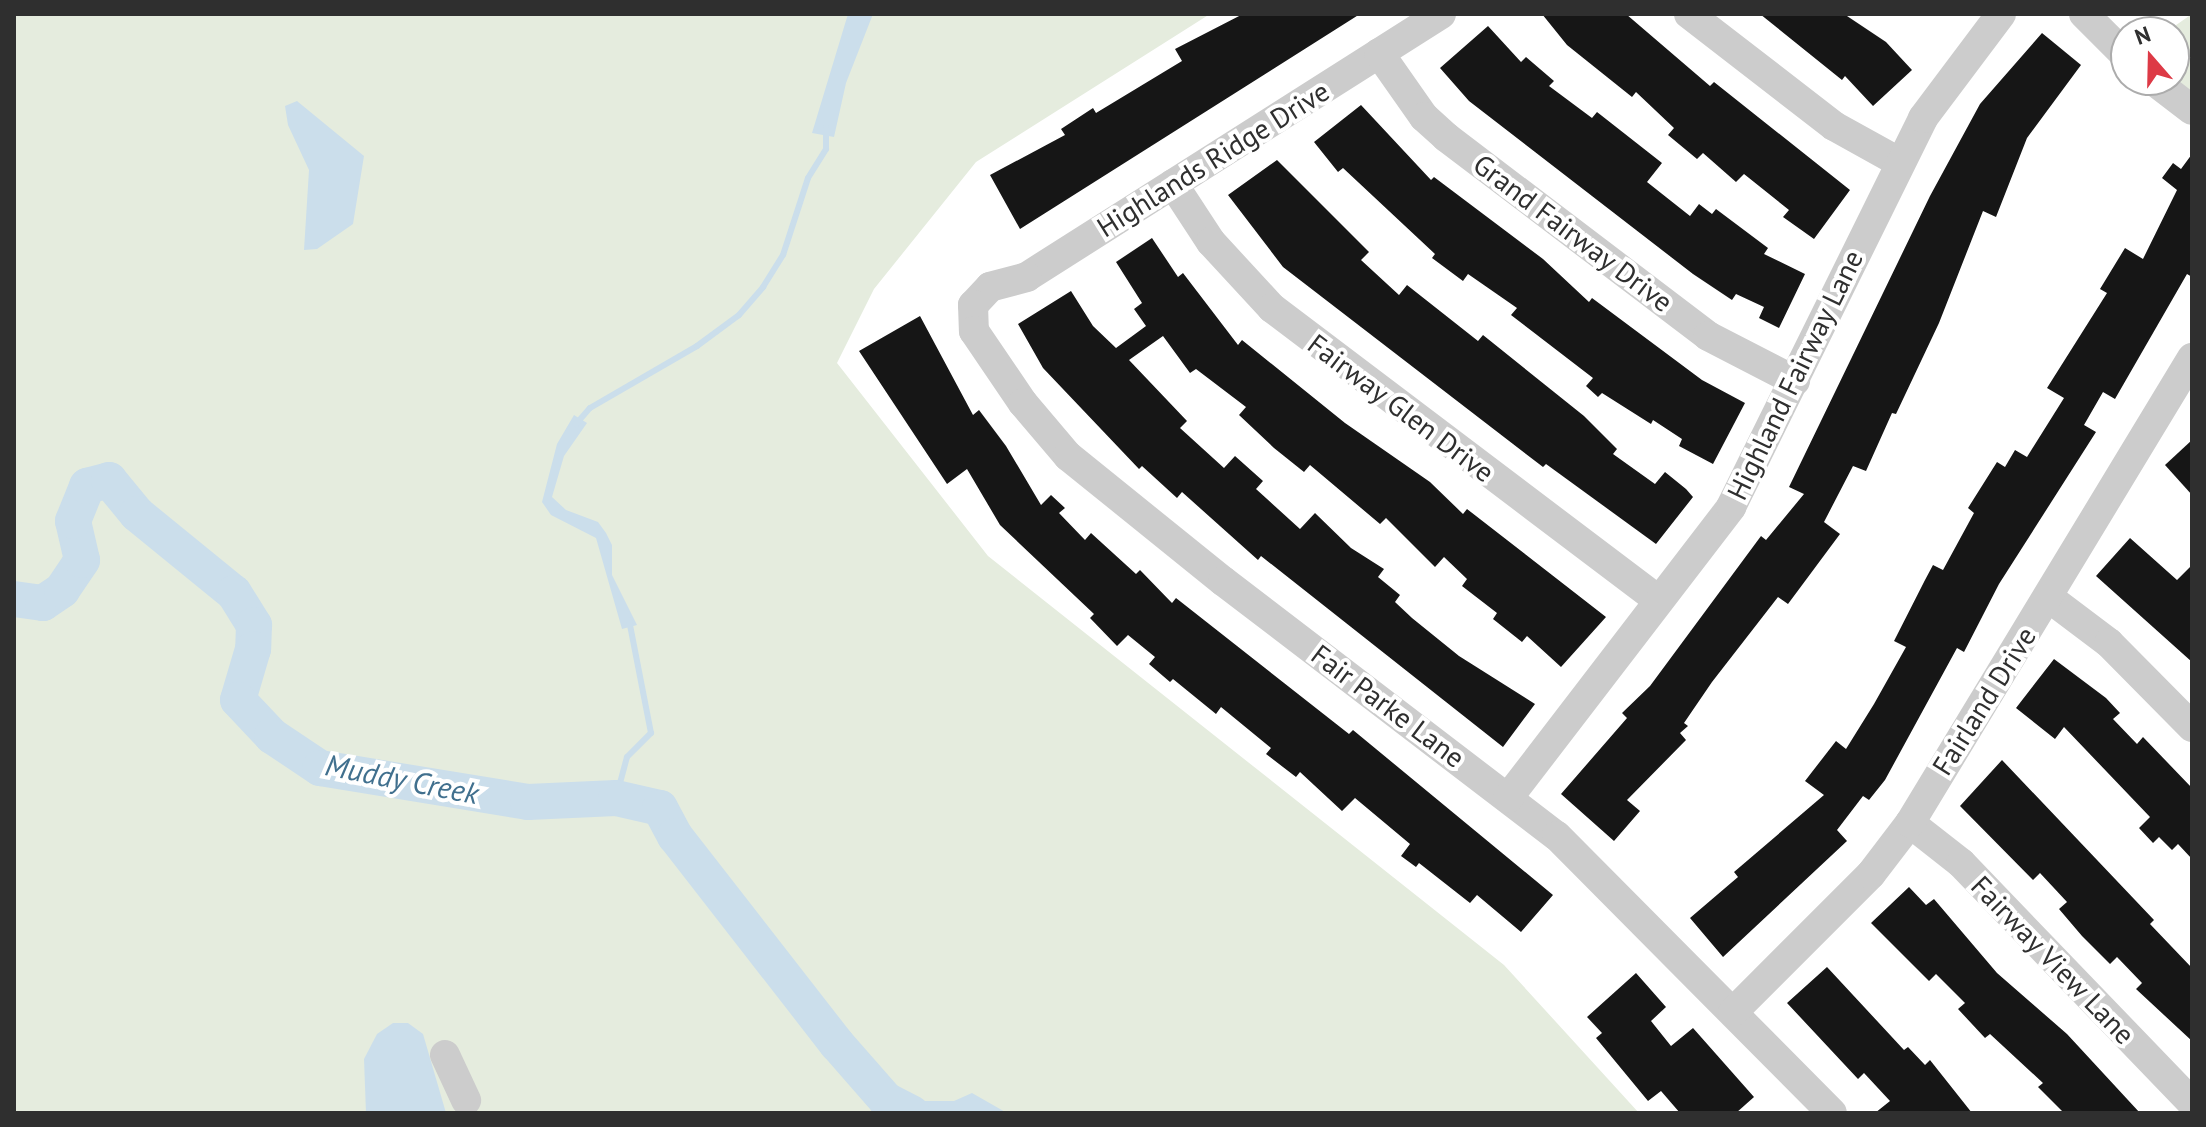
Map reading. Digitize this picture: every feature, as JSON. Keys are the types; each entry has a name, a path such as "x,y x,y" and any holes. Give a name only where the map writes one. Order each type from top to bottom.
{"street":[{"name":"Highlands Ridge Drive","path":"980,293 1027,277 1441,14"},
{"path":"1689,14 1834,126 1899,162"},
{"name":"Highland Fairway Lane","path":"1508,798 1731,507 1923,118 2001,14"},
{"path":"2084,14 2110,40"},
{"name":"Grand Fairway Drive","path":"1379,53 1424,117 1446,137 1708,336 1795,381"},
{"path":"2174,96 2192,110"},
{"name":"Fairway Glen Drive","path":"1173,184 1211,242 1272,308 1659,601"},
{"name":"Fair Parke Lane","path":"980,293 971,319 979,343 1068,456 1153,527 1557,836 1832,1113"},
{"name":"Fairland Drive","path":"1733,1012 1871,874 1910,823 2189,369"},
{"path":"2048,597 2109,643 2192,727"},
{"name":"Fairway View Lane","path":"1910,823 1961,863 2192,1103"},
{"path":"445,1055 466,1100"}],"shaded area":[{"path":"14,14 1210,14 976,162 874,289 837,363 988,556 1504,965 1639,1113 14,1113"},
{"path":"2192,14 2192,96 2190,94 2189,16"}],"water":[{"path":"848,14 873,14 846,83 834,137 812,133"},
{"path":"297,101 364,156 353,224 317,249 304,250 309,170 288,125 285,106"},
{"path":"574,415 587,423 564,456 552,497 566,510 598,522 606,533 612,545 612,575 637,625 622,629 596,538 551,515 542,502 557,444"},
{"path":"393,1023 408,1023 423,1034 446,1113 366,1113 364,1059 377,1034"},
{"path":"849,1036 885,1085 908,1101 954,1101 972,1093 1007,1113 882,1113 867,1105 824,1051"}],"building":[{"path":"1243,14 1360,14 1020,229 990,175 1065,135 1061,129 1093,108 1096,113 1182,61 1175,49"},
{"path":"1542,14 1626,14 1710,86 1714,82 1850,190 1814,239 1783,217 1789,210 1744,174 1736,182 1703,153 1697,159 1668,135 1674,128 1636,92 1632,97 1567,45"},
{"path":"1760,14 1844,14 1886,42 1912,70 1873,106 1845,76 1842,80"},
{"path":"1488,26 1521,62 1526,57 1554,81 1549,86 1592,118 1597,112 1662,163 1647,182 1690,216 1699,204 1712,214 1716,209 1768,248 1764,254 1805,274 1779,328 1759,318 1764,307 1736,294 1732,300 1693,274 1469,101 1440,68"},
{"path":"2042,33 2081,65 2027,138 1996,217 1983,211 1939,323 1896,414 1892,413 1866,471 1853,466 1824,522 1840,534 1788,604 1778,597 1712,682 1684,723 1688,726 1680,733 1686,740 1627,800 1640,811 1614,841 1561,794 1627,718 1622,713 1650,686 1761,536 1766,540 1804,494 1789,487 1930,196 1980,104"},
{"path":"1361,105 1431,180 1434,177 1543,259 1589,302 1592,298 1702,380 1745,403 1713,464 1679,446 1682,439 1653,420 1651,424 1602,393 1598,397 1586,386 1593,378 1511,315 1517,308 1468,274 1463,281 1432,258 1435,254 1343,168 1338,172 1314,142"},
{"path":"2192,154 2192,277 2187,274 2115,399 2103,392 2084,425 2096,432 1999,584 1964,652 1957,648 1885,780 1869,800 1863,796 1837,830 1847,841 1723,957 1690,918 1738,877 1734,872 1824,795 1805,781 1836,741 1846,749 1874,704 1906,647 1894,641 1925,580 1933,565 1943,570 1974,513 1968,508 1997,462 2005,467 2015,450 2027,457 2064,398 2047,388 2107,293 2100,289 2125,248 2143,259 2177,190 2162,178 2173,163 2181,169"},
{"path":"1277,160 1369,252 1361,260 1399,295 1407,285 1478,341 1483,335 1584,416 1617,449 1613,454 1655,484 1665,472 1686,489 1693,497 1656,544 1546,464 1543,467 1283,267 1228,195"},
{"path":"1152,238 1178,277 1183,273 1238,345 1242,340 1345,423 1430,482 1463,514 1467,509 1606,617 1561,667 1527,636 1522,642 1493,619 1497,613 1462,586 1467,579 1444,557 1435,567 1386,518 1380,524 1310,465 1304,472 1274,448 1239,415 1246,407 1196,369 1190,373 1163,336 1129,360 1187,421 1180,428 1224,468 1235,456 1263,481 1256,489 1300,529 1315,513 1351,548 1384,569 1378,577 1400,595 1395,602 1412,618 1459,656 1535,704 1503,747 1261,556 1258,560 1182,492 1177,498 1142,466 1139,469 1043,368 1018,324 1071,291 1093,326 1116,348 1146,326 1134,309 1142,303 1116,262"},
{"path":"920,316 973,415 979,410 1006,446 1041,505 1051,495 1065,508 1059,513 1085,540 1091,533 1136,574 1140,570 1172,603 1176,598 1349,734 1353,730 1553,895 1521,932 1477,895 1470,903 1419,863 1416,867 1401,856 1410,844 1355,798 1342,811 1300,772 1296,777 1266,754 1271,748 1221,707 1216,714 1173,679 1170,682 1149,664 1155,657 1128,635 1117,646 1090,618 1094,614 1000,525 967,469 947,484 859,351"},
{"path":"2192,440 2192,495 2165,465"},
{"path":"2130,538 2177,580 2192,565 2192,662 2096,576"},
{"path":"2054,659 2106,698 2120,713 2113,719 2137,744 2143,737 2192,788 2192,859 2178,844 2172,850 2159,837 2153,843 2139,828 2150,817 2064,727 2055,739 2016,708"},
{"path":"2002,760 2154,920 2150,924 2192,968 2192,1041 2136,989 2142,983 2117,957 2110,964 2082,936 2059,909 2067,902 2040,873 2033,880 1960,806"},
{"path":"1909,887 1926,905 1934,899 1997,973 2067,1034 2140,1113 2064,1113 2038,1087 2043,1083 1990,1034 1985,1038 1958,1009 1965,1003 1936,974 1929,981 1871,923"},
{"path":"1827,967 1904,1050 1908,1047 1925,1065 1930,1060 1972,1113 1875,1113 1890,1101 1864,1073 1858,1079 1787,1003"},
{"path":"1636,973 1666,1007 1651,1021 1671,1046 1693,1028 1754,1097 1736,1113 1680,1113 1661,1091 1648,1101 1596,1038 1602,1033 1587,1017"}],"waterway":[{"path":"576,424 590,408 697,346 739,315 763,287 783,255 808,178 826,149 826,128"},
{"name":"Muddy Creek","path":"14,599 43,603 62,590 82,560 73,521 87,486 109,480 137,514 234,593 254,625 253,649 238,700 272,736 320,768 528,802 616,798 660,808 675,836 837,1044 886,1100 912,1113"},
{"path":"616,798 627,757 651,733 629,620"}]}
